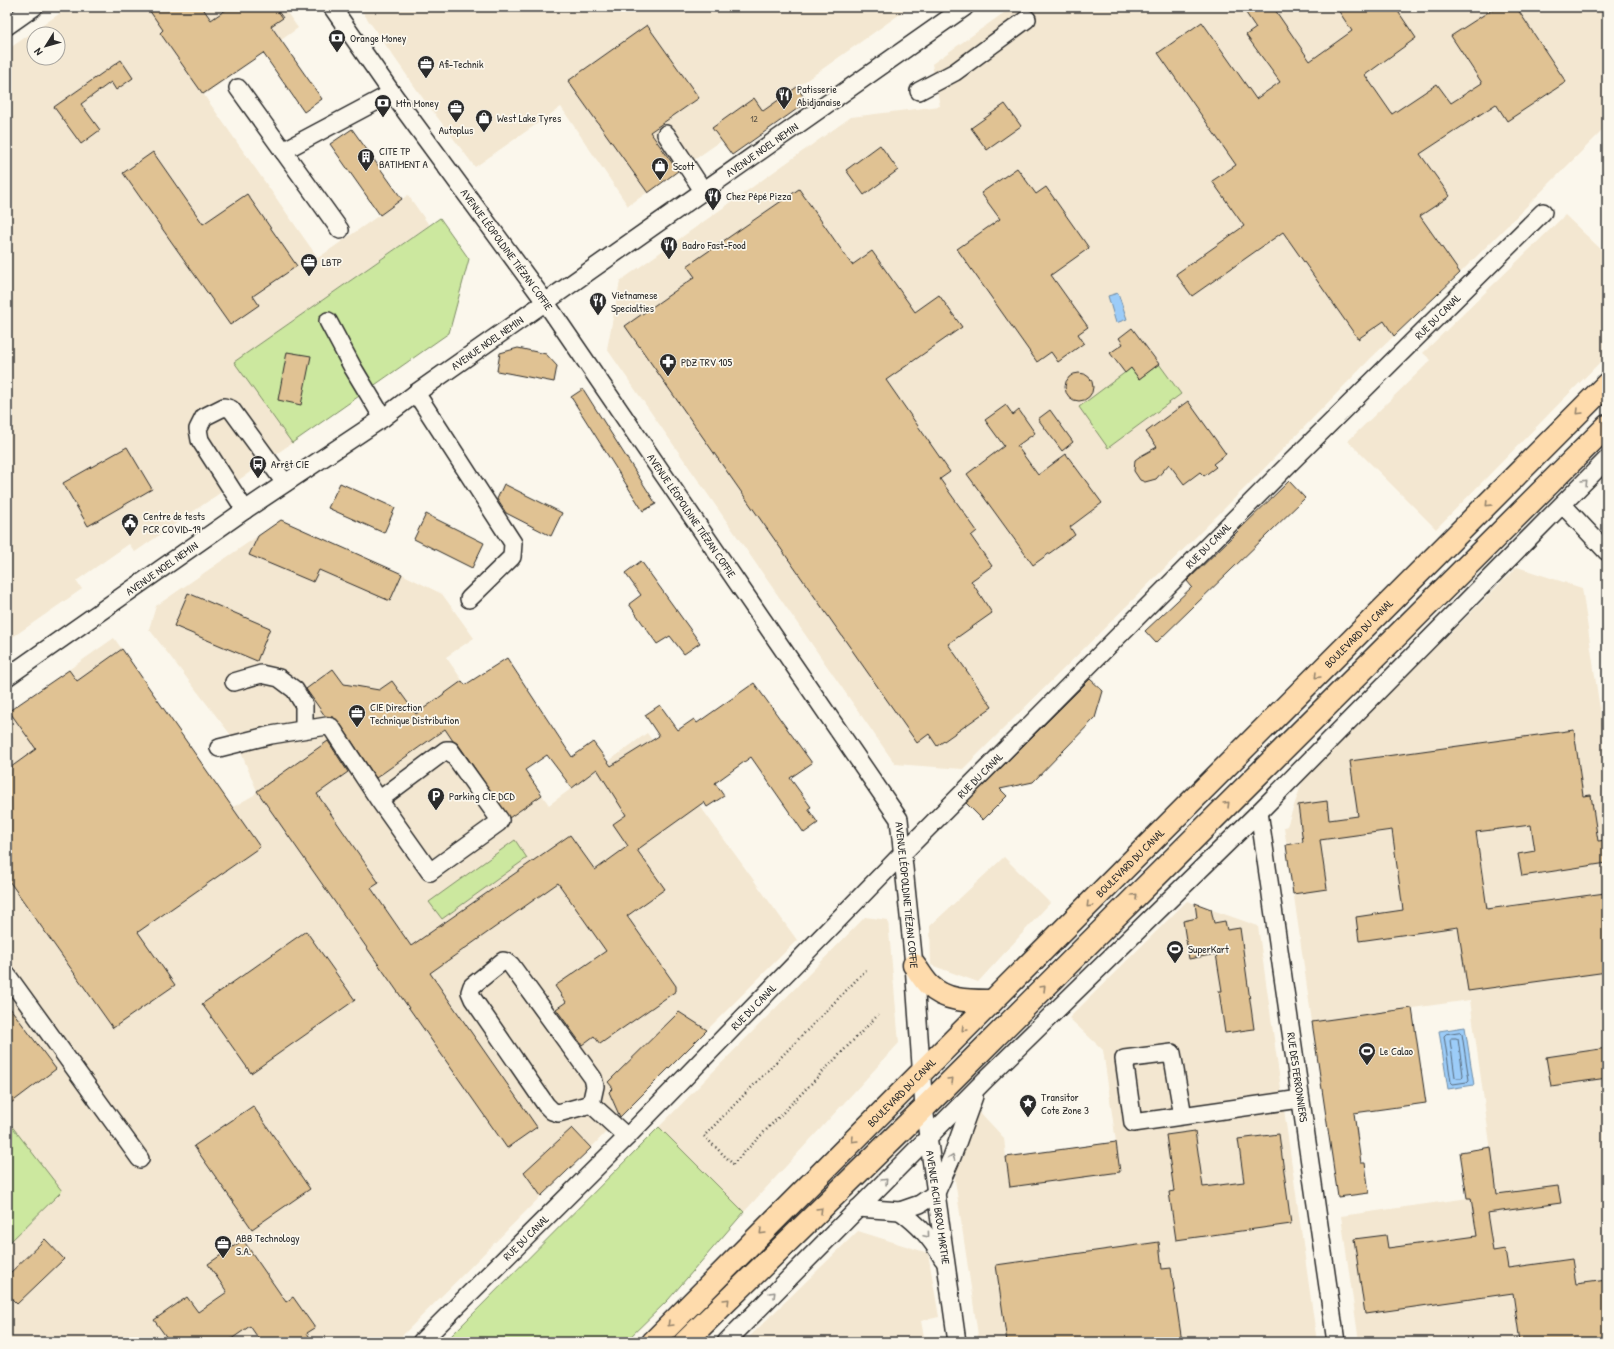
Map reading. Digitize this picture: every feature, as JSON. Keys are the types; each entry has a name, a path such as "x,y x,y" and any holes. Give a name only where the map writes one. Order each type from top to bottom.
{"main road":[{"name":"BOULEVARD DU CANAL","path":"653,1342 1607,384"},
{"path":"692,1335 924,1108 1607,426"},
{"path":"914,965 929,985 945,996 964,1002 992,1001"}],"street":[{"path":"7,26 34,7"},
{"name":"AVENUE LÉOPOLDINE TIÉZAN COFFIE","path":"332,7 392,93 546,303 898,819 914,965 921,1073"},
{"name":"AVENUE NOEL NEMIN","path":"7,677 245,510 383,418 416,393 966,7"},
{"path":"919,91 955,72 1027,19"},
{"path":"238,88 340,230"},
{"path":"284,152 392,93"},
{"path":"666,134 704,192"},
{"name":"RUE DU CANAL","path":"421,1342 627,1137 902,854 1543,212"},
{"path":"328,321 353,368 383,418"},
{"path":"416,393 513,543 512,557 470,598"},
{"path":"245,510 200,440 198,428 204,417 224,407 231,409 285,483"},
{"path":"726,1342 977,1088 1259,812 1607,459"},
{"path":"1563,505 1607,552"},
{"path":"234,682 261,674 280,678 295,690 304,705 304,729"},
{"path":"219,748 271,735 304,729 327,726 331,728 379,800 430,872 498,823 500,820 450,750 446,750 379,800"},
{"name":"RUE DES FERRONNIERS","path":"1259,812 1336,1342"},
{"path":"503,961 507,962 593,1078 595,1082 591,1104 558,1113 552,1111 546,1105 473,999 470,992 472,986 503,961"},
{"path":"7,975 140,1159"},
{"path":"1183,1116 1172,1053 1124,1060 1133,1124 1300,1099"},
{"name":"AVENUE ACHI BROU MARTHE","path":"921,1073 928,1138 958,1342"},
{"path":"858,1208 900,1211 920,1204 936,1193 952,1157 964,1119 977,1088"},
{"path":"591,1104 627,1137"},
{"path":"900,1211 920,1226 935,1245 947,1266"}],"path":[{"path":"866,970 704,1136 733,1164 878,1015"}],"shaded area":[{"path":"69,7 283,7 298,28 204,95 318,258 408,195 429,225 235,362 292,443 135,552 129,544 76,581 82,589 7,641 7,50 26,37 26,66 66,66 66,26 42,26"},
{"path":"359,7 910,7 797,87 807,102 732,155 721,141 628,206 561,107 475,167 422,97"},
{"path":"1012,7 1607,7 1607,126 1460,273 1371,358 1254,479 963,769 895,764 607,349 620,281 851,117 940,106 932,64"},
{"path":"1565,215 1607,255 1607,355 1436,529 1348,441 1431,360 1423,353"},
{"path":"281,520 402,574 442,594 474,638 446,657 549,805 647,733 797,940 396,1342 7,1342 7,1245 61,1191 7,1120 7,713 114,638 233,807 254,795 257,791 237,743 149,629 156,606"},
{"path":"1517,567 1582,588 1607,757 1607,1342 1359,1342 1341,1216 1497,1194 1470,1000 1312,1022 1284,827 1287,826 1304,777"},
{"path":"1004,857 1050,903 978,982 931,965 930,926"},
{"path":"1187,901 1258,926 1317,1342 979,1342 955,1180 957,1162 978,1110 1004,1138 1006,1157 1116,1142 1103,1050 1069,1018"},
{"path":"865,917 888,920 899,1043 744,1212 659,1127"},
{"path":"858,1231 928,1253 939,1317 921,1321 925,1342 744,1342"}],"green space":[{"path":"440,218 469,259 449,333 292,443 234,362"},
{"path":"1159,364 1181,394 1108,448 1079,407 1131,368 1139,379"},
{"path":"515,840 527,858 442,919 429,902"},
{"path":"7,1120 62,1191 7,1245"},
{"path":"659,1127 744,1212 668,1300 625,1342 445,1342"}],"water":[{"path":"1118,293 1127,319 1116,323 1108,296"},
{"path":"1465,1027 1474,1085 1448,1089 1439,1031"}],"building":[{"path":"147,7 202,7 211,20 230,7 275,7 283,18 271,26 322,99 304,112 263,53 203,94 160,33 163,30"},
{"path":"1242,7 1273,7 1310,61 1352,31 1336,7 1395,7 1416,38 1365,75 1392,114 1437,84 1451,103 1482,83 1451,36 1496,7 1516,7 1566,82 1507,121 1496,104 1420,154 1450,196 1420,216 1460,273 1394,336 1384,321 1358,339 1283,232 1192,296 1176,274 1244,226 1212,181 1236,165 1158,53 1202,22 1256,99 1280,82 1246,35 1256,28"},
{"path":"647,25 699,98 650,132 678,171 648,193 568,81"},
{"path":"121,60 133,78 116,90 111,82 81,104 100,130 81,144 54,107"},
{"path":"797,87 807,102 732,155 712,128 754,98 763,111"},
{"path":"1005,104 1021,126 987,150 971,128"},
{"name":"CITE TP BATIMENT A","path":"352,129 402,199 380,215 330,144"},
{"path":"880,145 898,170 864,195 846,170"},
{"path":"153,152 203,224 247,194 297,266 253,296 259,305 230,325 123,173"},
{"path":"1017,168 1036,194 1046,187 1089,248 1051,275 1088,327 1078,334 1084,343 1058,362 1051,352 1037,362 957,249 1000,219 981,193"},
{"path":"799,189 852,265 872,251 915,312 939,295 962,327 886,380 950,472 940,479 977,531 971,536 992,566 971,581 992,613 948,644 992,707 937,746 929,734 917,743 625,326 695,277 687,266"},
{"path":"1132,328 1159,364 1139,379 1131,368 1125,373 1110,353 1123,344 1119,338"},
{"path":"518,348 546,354 557,366 554,382 497,371 500,353"},
{"path":"287,352 311,356 301,405 278,400"},
{"path":"1079,373 1085,374 1089,377 1092,381 1092,393 1089,397 1085,400 1079,401 1073,400 1069,397 1066,393 1065,387 1066,381 1069,377 1073,374"},
{"path":"583,389 656,504 643,511 571,397"},
{"path":"1188,401 1226,454 1213,464 1216,467 1204,476 1200,472 1184,484 1169,464 1156,479 1145,482 1140,480 1134,471 1135,460 1157,447 1146,432"},
{"path":"1006,405 1013,415 1019,410 1035,433 1017,446 1038,475 1066,454 1102,503 1070,527 1075,535 1033,565 967,474 1004,446 985,420"},
{"path":"1050,410 1073,442 1062,451 1038,419"},
{"path":"127,447 152,489 88,526 63,483"},
{"path":"1289,481 1305,498 1156,643 1145,631 1192,587 1187,581"},
{"path":"340,483 395,508 384,533 328,508"},
{"path":"504,484 562,513 551,536 506,513 497,499"},
{"path":"426,514 484,543 472,568 414,539"},
{"path":"281,520 402,574 390,601 319,570 313,582 249,555 258,536"},
{"path":"641,561 700,643 684,654 670,636 657,644 629,604 641,595 625,573"},
{"path":"188,593 270,628 257,661 174,626"},
{"path":"122,649 260,847 138,932 175,985 113,1028 7,878 7,770 36,749 9,711 69,670 77,681"},
{"path":"507,658 572,757 593,742 611,766 659,736 645,715 660,705 678,730 694,719 697,723 754,683 812,763 790,778 811,807 808,809 818,823 804,833 751,757 715,783 724,796 707,807 704,802 637,850 665,889 627,916 676,986 676,991 600,1044 594,1036 582,1045 556,1009 566,1002 555,986 606,951 558,883 430,973 537,1127 507,1148 257,791 328,741 348,772 317,794 379,883 371,888 411,946 570,835 595,870 628,846 613,824 626,815 597,769 572,788 547,755 525,770 542,795 509,818 458,744 453,741 445,729 376,778 339,722 333,717 325,716 306,689 333,669 344,684 379,690 392,681 416,714 462,681 465,685"},
{"path":"1090,679 1103,691 1095,718 1033,782 1000,789 1007,796 983,820 966,803"},
{"path":"1574,730 1583,796 1591,795 1598,841 1607,840 1607,863 1522,876 1518,854 1535,851 1531,825 1476,832 1487,909 1605,893 1607,904 1607,972 1468,991 1458,927 1359,941 1356,917 1403,910 1392,830 1320,840 1327,889 1293,894 1286,845 1303,842 1298,805 1327,801 1329,820 1358,816 1350,761"},
{"path":"1195,903 1211,909 1214,923 1225,921 1227,930 1240,928 1254,1029 1225,1033 1219,991 1222,991 1216,954 1189,959 1183,921 1197,918"},
{"path":"306,931 355,1000 251,1073 202,1004"},
{"path":"7,1004 56,1069 7,1106"},
{"path":"1412,1008 1426,1103 1354,1113 1361,1163 1365,1163 1369,1193 1338,1197 1312,1022"},
{"path":"679,1012 707,1030 620,1117 609,1092 613,1088 608,1082"},
{"path":"1607,1048 1607,1078 1551,1086 1546,1057"},
{"path":"253,1106 310,1189 252,1229 194,1146"},
{"path":"572,1128 591,1148 541,1196 524,1172"},
{"path":"1195,1131 1203,1187 1244,1182 1238,1139 1279,1134 1291,1224 1176,1240 1169,1192 1174,1191 1166,1135"},
{"path":"1116,1142 1120,1172 1010,1187 1006,1157"},
{"path":"1491,1147 1497,1194 1558,1186 1561,1203 1487,1213 1493,1251 1505,1249 1508,1268 1572,1259 1576,1284 1607,1280 1607,1342 1520,1342 1513,1293 1365,1314 1354,1239 1386,1235 1388,1248 1477,1236 1471,1198 1467,1198 1460,1152"},
{"path":"45,1239 64,1259 17,1304 7,1294 7,1276"},
{"path":"243,1240 286,1302 293,1297 315,1328 307,1333 313,1342 261,1342 250,1326 227,1342 170,1342 154,1320 187,1297 198,1312 227,1292 208,1264"},
{"path":"1159,1242 1162,1269 1171,1268 1182,1342 1007,1342 996,1265"}],"place":[{"name":"Orange Money","path":"337,53"},
{"name":"Afi-Technik","path":"426,79"},
{"name":"Patisserie Abidjanaise","path":"784,110"},
{"name":"Mtn Money","path":"383,118"},
{"name":"Autoplus","path":"456,123"},
{"name":"West Lake Tyres","path":"484,133"},
{"name":"CITE TP BATIMENT A","path":"366,172"},
{"name":"Scott","path":"660,181"},
{"name":"Chez Pépé Pizza","path":"713,211"},
{"name":"Badro Fast-Food","path":"669,260"},
{"name":"LBTP","path":"309,277"},
{"name":"Vietnamese Specialties","path":"598,316"},
{"name":"PDZ TRV 105","path":"668,377"},
{"name":"Arrêt CIE","path":"258,479"},
{"name":"Centre de tests PCR COVID-19","path":"130,537"},
{"name":"CIE Direction Technique Distribution","path":"357,728"},
{"name":"Parking CIE DCD","path":"436,811"},
{"name":"SuperKart","path":"1175,964"},
{"name":"Le Calao","path":"1367,1066"},
{"name":"Transitor Cote Zone 3","path":"1028,1118"},
{"name":"ABB Technology S.A.","path":"223,1259"}]}
